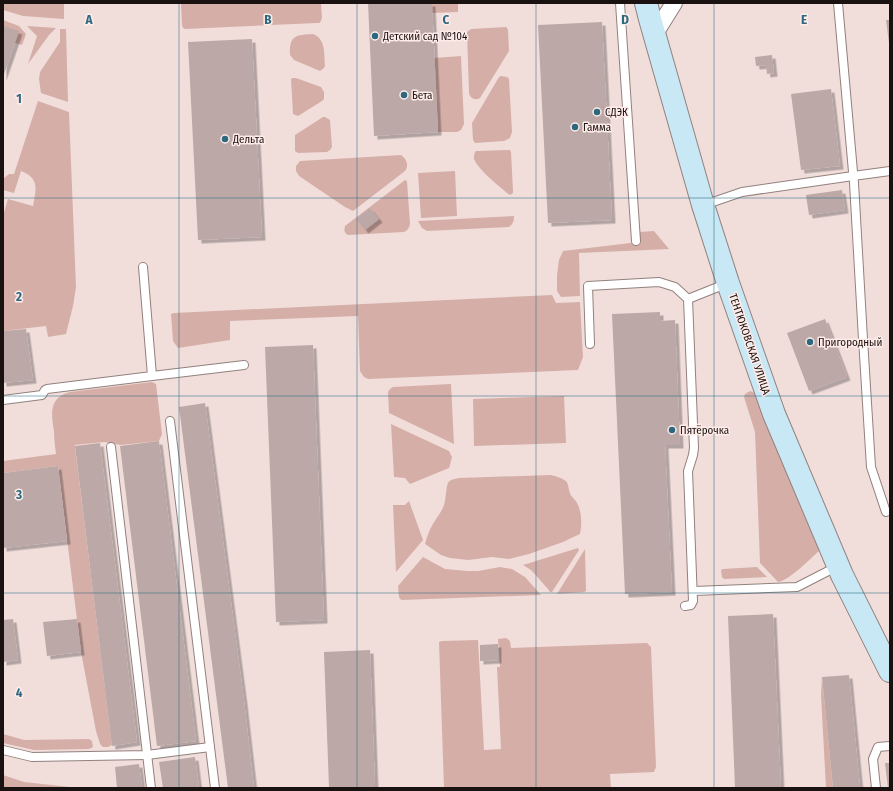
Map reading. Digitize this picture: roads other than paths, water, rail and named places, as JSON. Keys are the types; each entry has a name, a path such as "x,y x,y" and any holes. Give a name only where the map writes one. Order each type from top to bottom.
{"street":[{"name":"ТЕНТЮКОВСКАЯ УЛИЦА","path":"646,3 703,205 728,283 774,414 838,565 890,671"},
{"path":"654,35 674,3"}],"lane":[{"path":"620,3 636,241"},
{"path":"838,3 853,176 871,467 886,512"},
{"path":"703,205 742,192 890,171"},
{"path":"143,267 152,376"},
{"path":"590,344 588,286 659,282 675,287 688,299 694,448 688,471 694,591 693,602 691,605 685,606"},
{"path":"688,299 728,283"},
{"path":"3,400 42,396 47,389 244,365"},
{"path":"170,421 215,788"},
{"path":"111,447 151,788"},
{"path":"694,591 797,587 838,565"},
{"path":"876,788 873,759 878,747 890,746"},
{"path":"3,750 32,757 147,755 210,747"}],"place":[{"name":"Детский сад №104","path":"375,36"},
{"name":"Бета","path":"404,95"},
{"name":"СДЭК","path":"597,112"},
{"name":"Гамма","path":"575,127"},
{"name":"Дельта","path":"225,139"},
{"name":"Пригородный","path":"810,342"},
{"name":"Пятёрочка","path":"672,430"}]}
